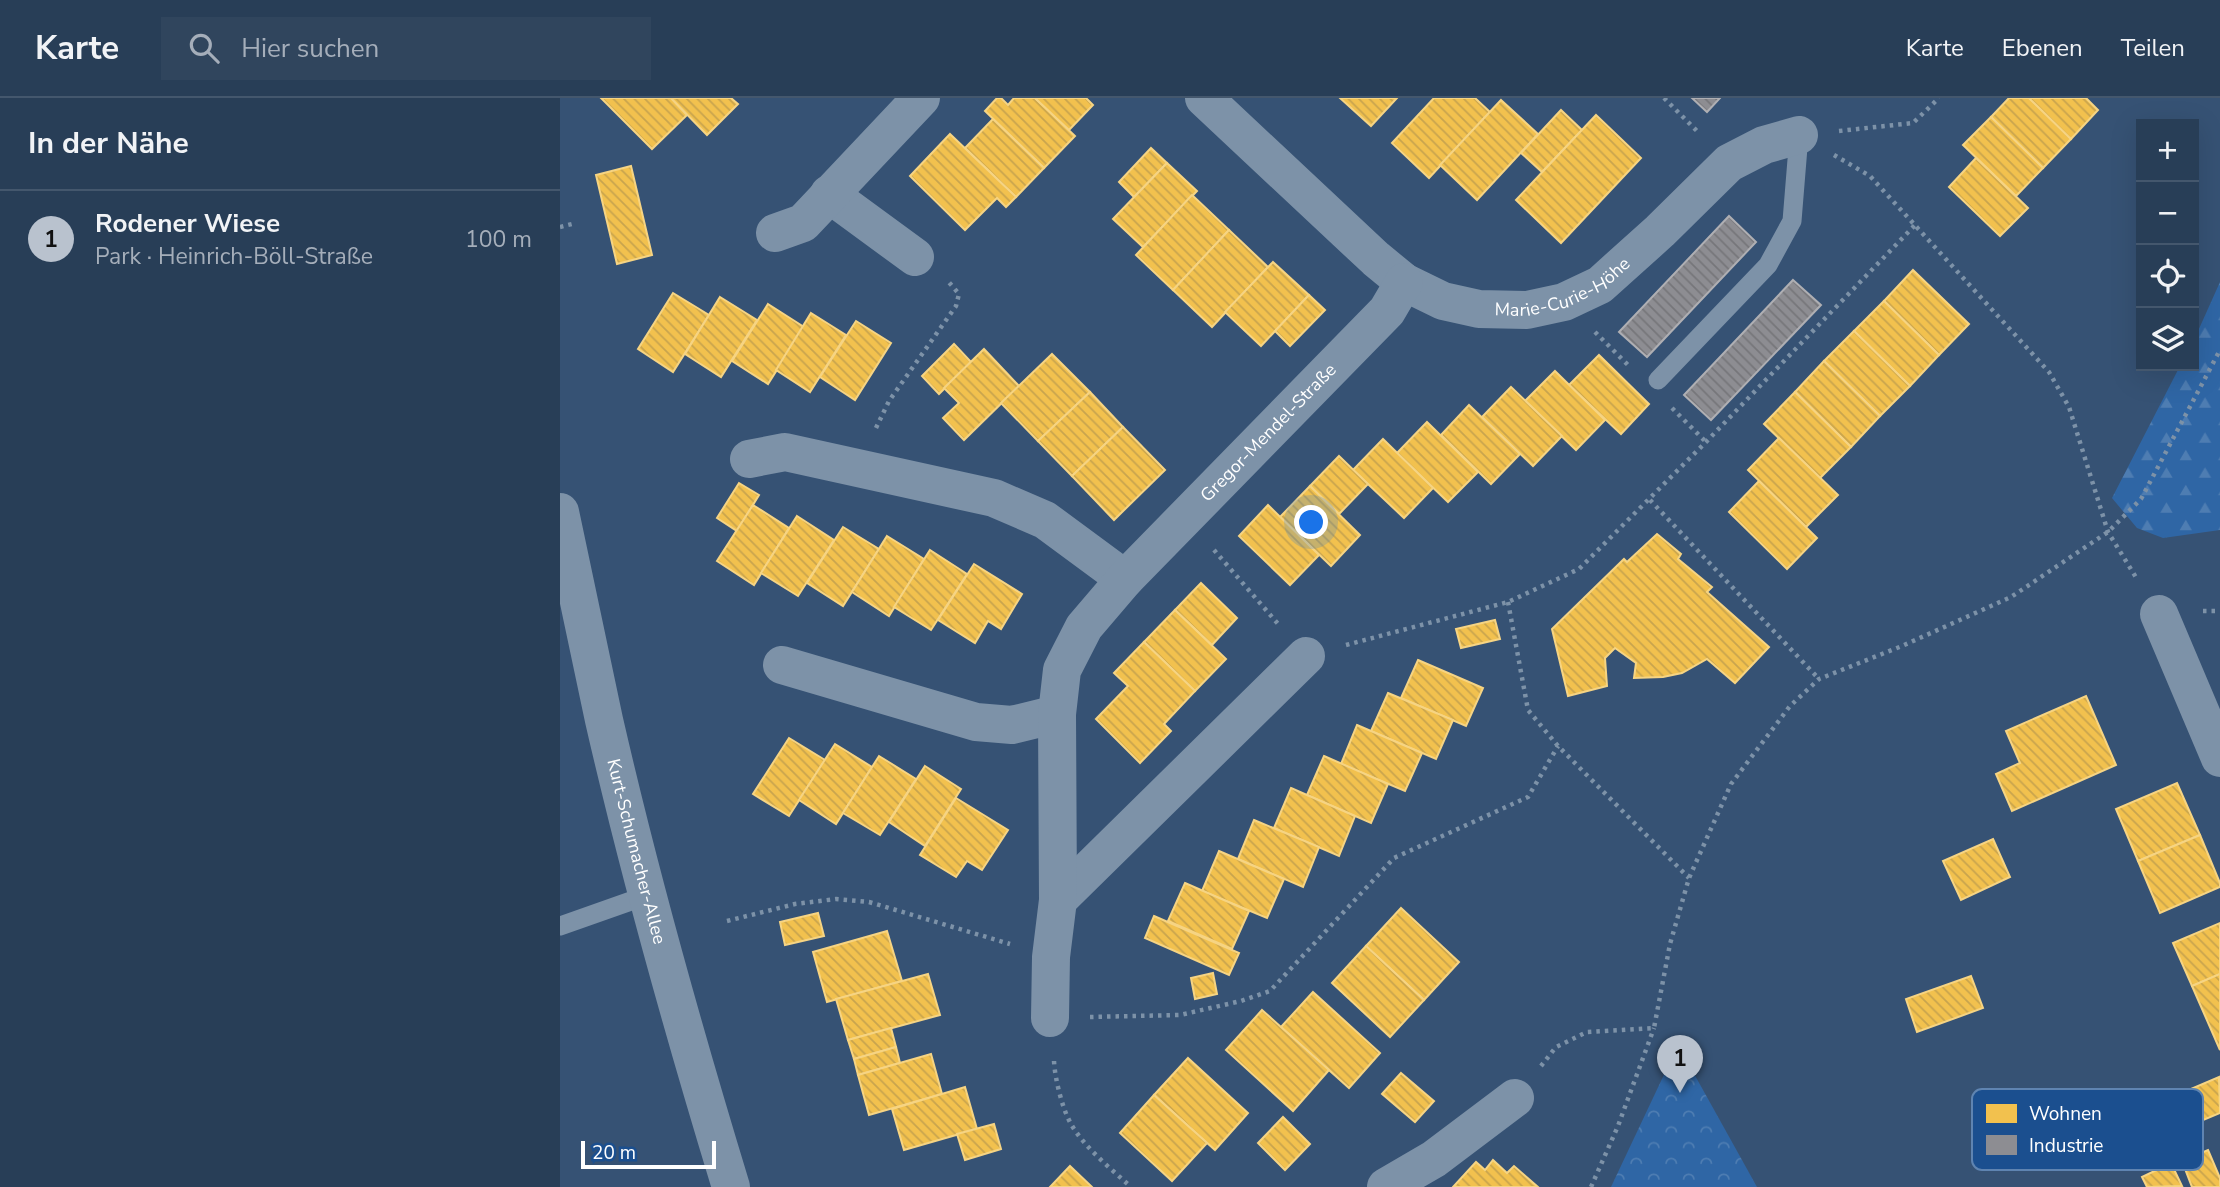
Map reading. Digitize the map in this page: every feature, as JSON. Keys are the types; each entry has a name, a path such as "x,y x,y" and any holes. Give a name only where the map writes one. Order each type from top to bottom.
{"street":[{"path":"775,233 803,223 921,98"},
{"name":"Marie-Curie-Höhe","path":"1204,98 1376,260 1404,282 1443,301 1479,309 1527,310 1564,302 1600,285 1729,163 1765,145 1800,135"},
{"path":"829,194 915,257"},
{"name":"Gregor-Mendel-Straße","path":"1050,1018 1051,957 1058,900 1057,714 1062,670 1084,627 1125,579 1387,311 1404,282"},
{"path":"748,458 785,452 994,498 1045,520 1125,579"},
{"name":"Kurt-Schumacher-Allee","path":"560,512 605,721 648,895 696,1074 731,1187"},
{"path":"2159,614 2220,758"},
{"path":"1058,900 1306,656"},
{"path":"782,665 976,722 1012,725 1057,714"},
{"path":"1386,1187 1434,1159 1515,1098"}],"lane":[{"path":"1658,380 1768,265 1792,221 1800,135"},
{"path":"560,926 648,895"}],"path":[{"path":"1800,135 1913,123 1939,98"},
{"path":"1800,135 1870,176 2049,373 2069,407 2108,531 2159,614"},
{"path":"560,227 576,223"},
{"path":"1186,517 1306,656 1508,602 1579,569 1650,500 1916,224"},
{"path":"859,468 890,401 956,306 959,294 950,282 915,257"},
{"path":"1591,1187 1618,1126 1654,1028 1670,944 1689,878 1731,784 1790,706 1819,679 1902,646 2011,597 2108,531 2141,499 2220,350"},
{"path":"1650,500 1819,679"},
{"path":"1508,602 1528,710 1559,746 1689,878"},
{"path":"1131,1187 1101,1160 1071,1123 1055,1077 1050,1018 1180,1015 1241,1001 1270,991 1394,858 1528,797 1559,746"},
{"path":"727,921 794,904 822,900 869,902 1051,957"},
{"path":"1515,1098 1556,1047 1587,1032 1654,1028"}],"green space":[{"path":"2220,282 2220,530 2163,538 2137,528 2112,498 2177,371 2199,371 2199,329"},
{"path":"1678,1045 1757,1187 1611,1187"}],"building: Wohnen":[{"path":"601,98 671,98 687,115 652,149"},
{"path":"671,98 731,98 738,104 707,135"},
{"path":"997,98 1001,98 1008,105 1014,98 1035,98 1075,136 1044,168 985,111"},
{"path":"1035,98 1086,98 1093,105 1069,130"},
{"path":"1340,98 1397,98 1371,126"},
{"path":"1434,98 1475,98 1490,112 1429,178 1392,143"},
{"path":"2009,98 2029,98 2071,139 2043,168 1991,117"},
{"path":"2029,98 2086,98 2098,110 2071,139"},
{"path":"1501,100 1538,134 1477,200 1440,165"},
{"path":"1561,110 1582,130 1542,172 1521,153"},
{"path":"1596,115 1641,158 1561,243 1516,200"},
{"path":"1991,117 2043,168 2016,196 1963,145"},
{"path":"993,119 1044,168 1016,197 965,148"},
{"path":"950,134 1016,197 1006,207 997,198 965,230 910,176"},
{"path":"1151,148 1167,163 1134,197 1119,182"},
{"path":"1976,158 2028,208 2000,236 1949,187"},
{"path":"1167,163 1197,191 1143,247 1113,219"},
{"path":"631,166 652,255 617,264 596,175"},
{"path":"1192,195 1229,230 1173,290 1136,255"},
{"path":"1229,230 1268,267 1212,327 1173,290"},
{"path":"1273,262 1309,295 1261,346 1225,312"},
{"path":"1913,270 1969,324 1939,355 1884,301"},
{"path":"673,293 709,315 673,372 638,349"},
{"path":"1309,295 1325,310 1290,346 1275,331"},
{"path":"720,297 757,320 721,377 685,354"},
{"path":"1884,301 1939,355 1910,386 1854,331"},
{"path":"768,304 804,327 768,384 732,361"},
{"path":"811,313 846,335 810,392 776,370"},
{"path":"856,321 891,343 855,400 820,377"},
{"path":"1854,331 1910,386 1880,416 1824,361"},
{"path":"954,344 971,362 939,394 922,376"},
{"path":"984,349 1019,386 964,440 943,418 959,403 944,388"},
{"path":"1052,354 1090,392 1038,441 1001,403"},
{"path":"1599,355 1649,404 1621,434 1569,385"},
{"path":"1824,361 1880,416 1851,447 1795,392"},
{"path":"1555,371 1605,420 1576,450 1525,401"},
{"path":"1511,387 1562,436 1533,466 1482,417"},
{"path":"1090,392 1123,427 1072,476 1038,441"},
{"path":"1795,392 1851,447 1820,478 1764,424"},
{"path":"1469,405 1520,454 1491,484 1441,435"},
{"path":"1427,422 1478,472 1448,502 1397,453"},
{"path":"1123,427 1165,470 1114,520 1072,476"},
{"path":"1779,438 1838,495 1806,527 1748,470"},
{"path":"1383,439 1433,488 1404,518 1353,470"},
{"path":"1339,456 1368,484 1339,514 1310,486"},
{"path":"1759,481 1817,538 1787,569 1729,512"},
{"path":"739,483 759,495 737,531 717,518"},
{"path":"1310,486 1360,535 1331,566 1280,517"},
{"path":"753,505 789,528 754,585 717,561"},
{"path":"1268,505 1319,555 1290,585 1239,536"},
{"path":"797,516 834,540 798,596 761,573"},
{"path":"843,527 879,549 843,606 807,583"},
{"path":"1657,534 1681,554 1678,559 1712,587 1707,592 1769,647 1735,683 1707,659 1682,673 1634,678 1636,663 1615,648 1605,658 1607,686 1568,696 1552,629 1624,559 1627,562"},
{"path":"887,536 924,559 889,616 852,592"},
{"path":"930,550 967,574 931,630 894,607"},
{"path":"974,564 1022,594 1001,629 988,621 975,643 938,620"},
{"path":"1201,583 1237,618 1212,645 1175,610"},
{"path":"1175,610 1226,659 1195,691 1144,642"},
{"path":"1495,620 1500,639 1461,648 1456,629"},
{"path":"1144,642 1195,691 1164,724 1171,731 1140,763 1096,719 1128,686 1114,673"},
{"path":"1418,660 1483,688 1466,726 1401,698"},
{"path":"1388,693 1453,720 1436,759 1371,731"},
{"path":"2086,696 2116,765 2012,811 1996,774 2020,763 2006,731"},
{"path":"1357,725 1422,753 1405,791 1341,764"},
{"path":"789,738 825,760 789,816 753,794"},
{"path":"835,744 872,767 836,824 799,800"},
{"path":"879,756 916,779 880,835 843,813"},
{"path":"1324,756 1388,784 1371,823 1307,795"},
{"path":"925,766 961,789 925,846 889,822"},
{"path":"2177,783 2200,835 2138,861 2116,809"},
{"path":"1291,788 1355,816 1339,856 1274,828"},
{"path":"956,798 1008,830 982,870 967,861 956,877 920,855"},
{"path":"1254,820 1319,847 1303,887 1238,859"},
{"path":"2200,835 2220,887 2160,913 2138,861"},
{"path":"1993,839 2010,877 1961,900 1943,861"},
{"path":"1219,851 1284,879 1267,918 1202,891"},
{"path":"1185,883 1249,911 1232,949 1168,921"},
{"path":"1401,908 1459,962 1424,1000 1366,946"},
{"path":"818,913 824,936 785,945 780,922"},
{"path":"1154,916 1239,953 1229,975 1145,938"},
{"path":"2220,923 2220,974 2192,986 2173,943"},
{"path":"887,931 902,981 827,1002 813,952"},
{"path":"1366,946 1424,1000 1390,1037 1332,983"},
{"path":"1213,973 1217,994 1195,999 1191,978"},
{"path":"928,974 940,1015 848,1040 836,999"},
{"path":"2220,974 2220,1050 2192,986"},
{"path":"1971,976 1983,1008 1917,1032 1906,999"},
{"path":"1313,992 1380,1053 1349,1088 1281,1027"},
{"path":"1262,1010 1329,1070 1293,1111 1226,1050"},
{"path":"891,1028 896,1047 854,1059 848,1040"},
{"path":"896,1047 900,1063 858,1075 854,1059"},
{"path":"931,1054 942,1094 869,1115 858,1075"},
{"path":"1188,1058 1248,1113 1215,1150 1154,1095"},
{"path":"1401,1073 1434,1101 1415,1122 1382,1094"},
{"path":"2219,1077 2220,1113 2203,1120 2203,1089 2191,1089"},
{"path":"965,1087 977,1129 904,1150 892,1109"},
{"path":"1154,1095 1207,1143 1172,1181 1120,1133"},
{"path":"1283,1117 1310,1144 1285,1170 1258,1143"},
{"path":"994,1124 1001,1149 965,1160 957,1134"},
{"path":"2208,1150 2220,1178 2220,1187 2192,1187 2185,1170 2203,1170 2203,1152"},
{"path":"1493,1160 1507,1173 1514,1166 1538,1187 1453,1187 1476,1162 1485,1170"},
{"path":"1070,1166 1092,1187 1050,1187"},
{"path":"2156,1170 2174,1170 2182,1186 2147,1187 2142,1177"}],"building: Industrie":[{"path":"1692,98 1720,98 1707,112"},
{"path":"1729,216 1756,242 1647,357 1619,332"},
{"path":"1793,280 1821,305 1711,420 1684,395"}],"place":[{"name":"Rodener Wiese","path":"1680,1093"}]}
